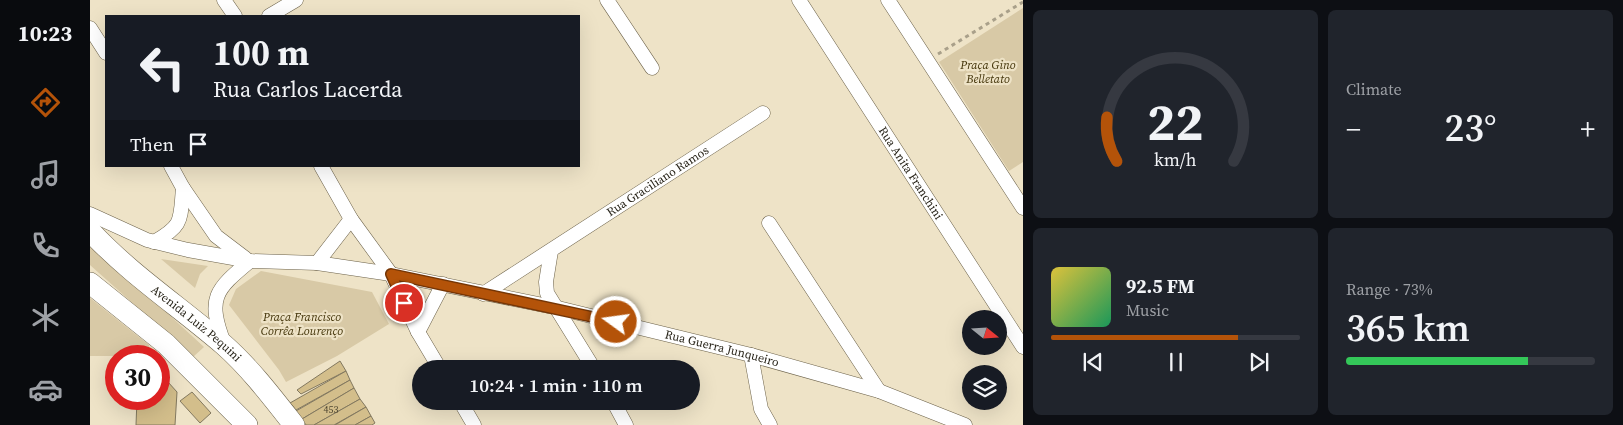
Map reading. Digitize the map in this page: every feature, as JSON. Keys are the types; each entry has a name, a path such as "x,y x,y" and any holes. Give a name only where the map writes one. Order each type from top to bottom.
{"main road":[{"name":"Avenida Luiz Pequini","path":"90,231 147,283 225,346 250,371 294,425"},
{"path":"90,283 166,344 246,425"}],"street":[{"path":"224,0 233,15"},
{"path":"271,15 296,0"},
{"path":"606,0 652,68"},
{"name":"Rua Anita Franchini","path":"799,0 1023,347"},
{"path":"888,0 1023,208"},
{"path":"90,28 105,51"},
{"name":"Rua Graciliano Ramos","path":"484,294 763,113"},
{"path":"172,167 183,188 216,236 250,261 223,285 218,294 214,308 215,320 225,346"},
{"path":"322,167 351,220 391,274 418,332 435,360"},
{"path":"154,242 172,232 178,222 183,188"},
{"name":"Rua Guerra Junqueiro","path":"90,214 118,228 154,242 250,261 317,263 391,274 558,308 751,355 879,391 965,425"},
{"path":"317,263 351,220"},
{"path":"769,223 879,391"},
{"path":"551,251 546,282 547,293 589,360"},
{"path":"418,332 443,284"},
{"path":"751,355 761,410 770,425"},
{"path":"465,410 474,425"},
{"path":"617,410 626,425"}],"path":[{"path":"928,60 1023,2"}],"green space":[{"name":"Praça Gino Belletato","path":"1023,8 1023,162 1009,171 939,62"},
{"path":"90,247 153,300 204,347 193,357 90,265"},
{"path":"161,259 208,266 200,274 195,288"},
{"name":"Praça Francisco Corrêa Lourenço","path":"261,271 372,292 389,324 337,356 286,382 279,370 229,305 236,289"},
{"path":"90,298 149,345 105,345 105,356 90,356"}],"building":[{"path":"340,361 346,371 301,394 297,390"},
{"path":"346,371 350,380 296,410 290,403"},
{"path":"350,380 354,388 302,419 296,411"},
{"path":"170,384 177,392 175,425 136,425 137,410 170,410"},
{"path":"354,388 360,399 314,425 306,425 302,419"},
{"path":"192,392 211,413 200,423 180,401"},
{"path":"360,399 366,407 334,425 314,425"},
{"path":"366,407 371,416 355,425 335,425"},
{"path":"371,416 375,423 372,425 355,425"}],"route":[{"path":"404,303 391,274 558,308 616,322"}]}
